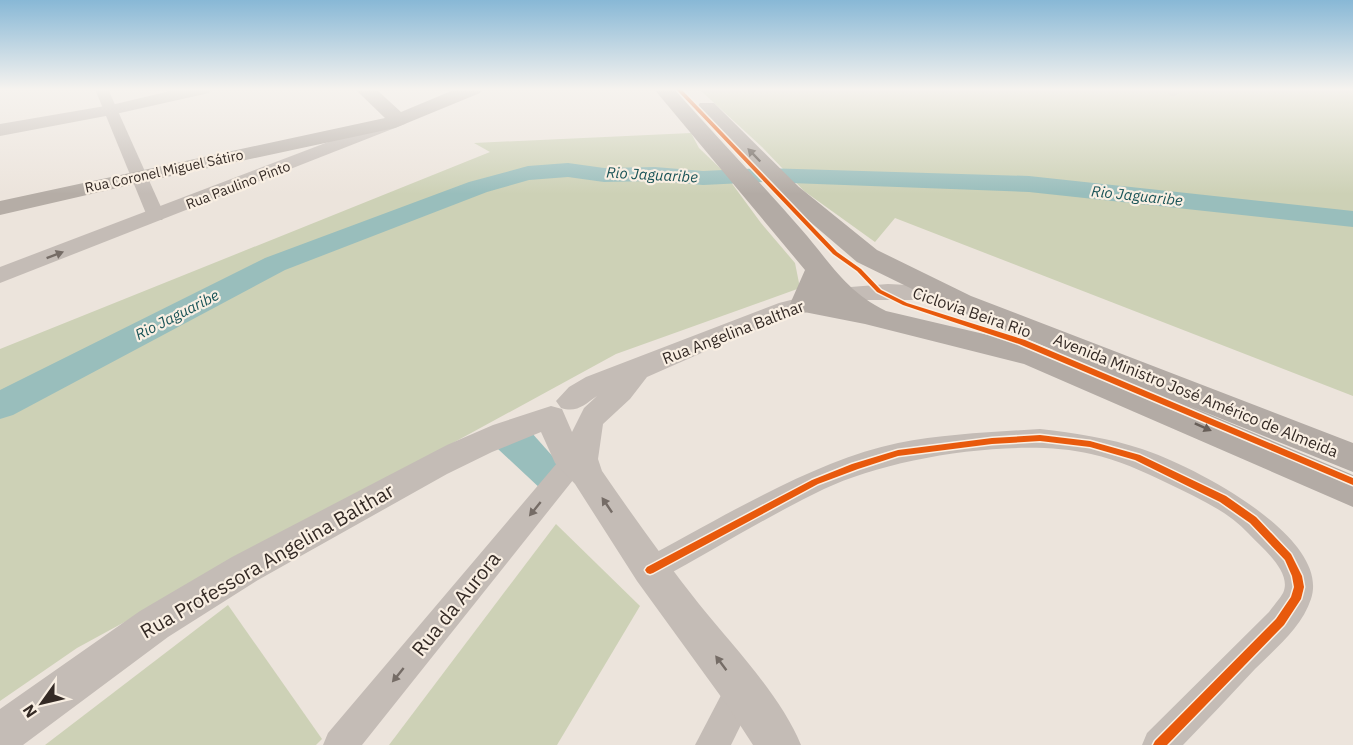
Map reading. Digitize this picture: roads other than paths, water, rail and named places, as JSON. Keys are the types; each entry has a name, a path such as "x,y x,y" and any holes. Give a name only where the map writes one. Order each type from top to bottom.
{"main road":[{"name":"Rua Coronel Miguel Sátiro","path":"0,208 139,176 344,139 388,124"},
{"name":"Avenida Ministro José Américo de Almeida","path":"695,124 793,236 828,281 855,307 877,318 1006,349 1068,368 1353,492"},
{"name":"Avenida Ministro José Américo de Almeida","path":"725,124 790,192 867,255 950,297 1353,458"},
{"path":"805,304 828,281 854,284 869,281 875,273 867,255"},
{"path":"950,297 917,297 907,300 905,304 910,314 916,318 1006,349"},
{"path":"805,304 877,318"}],"street":[{"path":"0,130 35,124"},
{"path":"117,124 156,216"},
{"name":"Rua Paulino Pinto","path":"0,276 156,216 344,139"},
{"path":"828,281 879,291 950,297"},
{"name":"Rua Angelina Balthar","path":"572,417 620,392 637,370 732,330 805,304"},
{"path":"572,417 560,446 580,466 650,570 742,690 779,745"},
{"name":"Rua Professora Angelina Balthar","path":"0,735 127,643 214,587 301,537 486,441 572,417"},
{"path":"650,570 815,482 898,453 992,441 1040,438 1090,444 1137,457 1223,499 1253,520 1288,556 1299,587 1296,599 1280,622 1160,745"},
{"name":"Rua da Aurora","path":"340,745 580,466"},
{"path":"712,745 742,690"}],"water":[{"path":"531,432 563,468 543,491 498,449"}],"waterway":[{"name":"Rio Jaguaribe","path":"0,406 275,264 478,187 528,173 568,170 604,175 655,174 703,178 764,175 1029,184 1353,219"}]}
